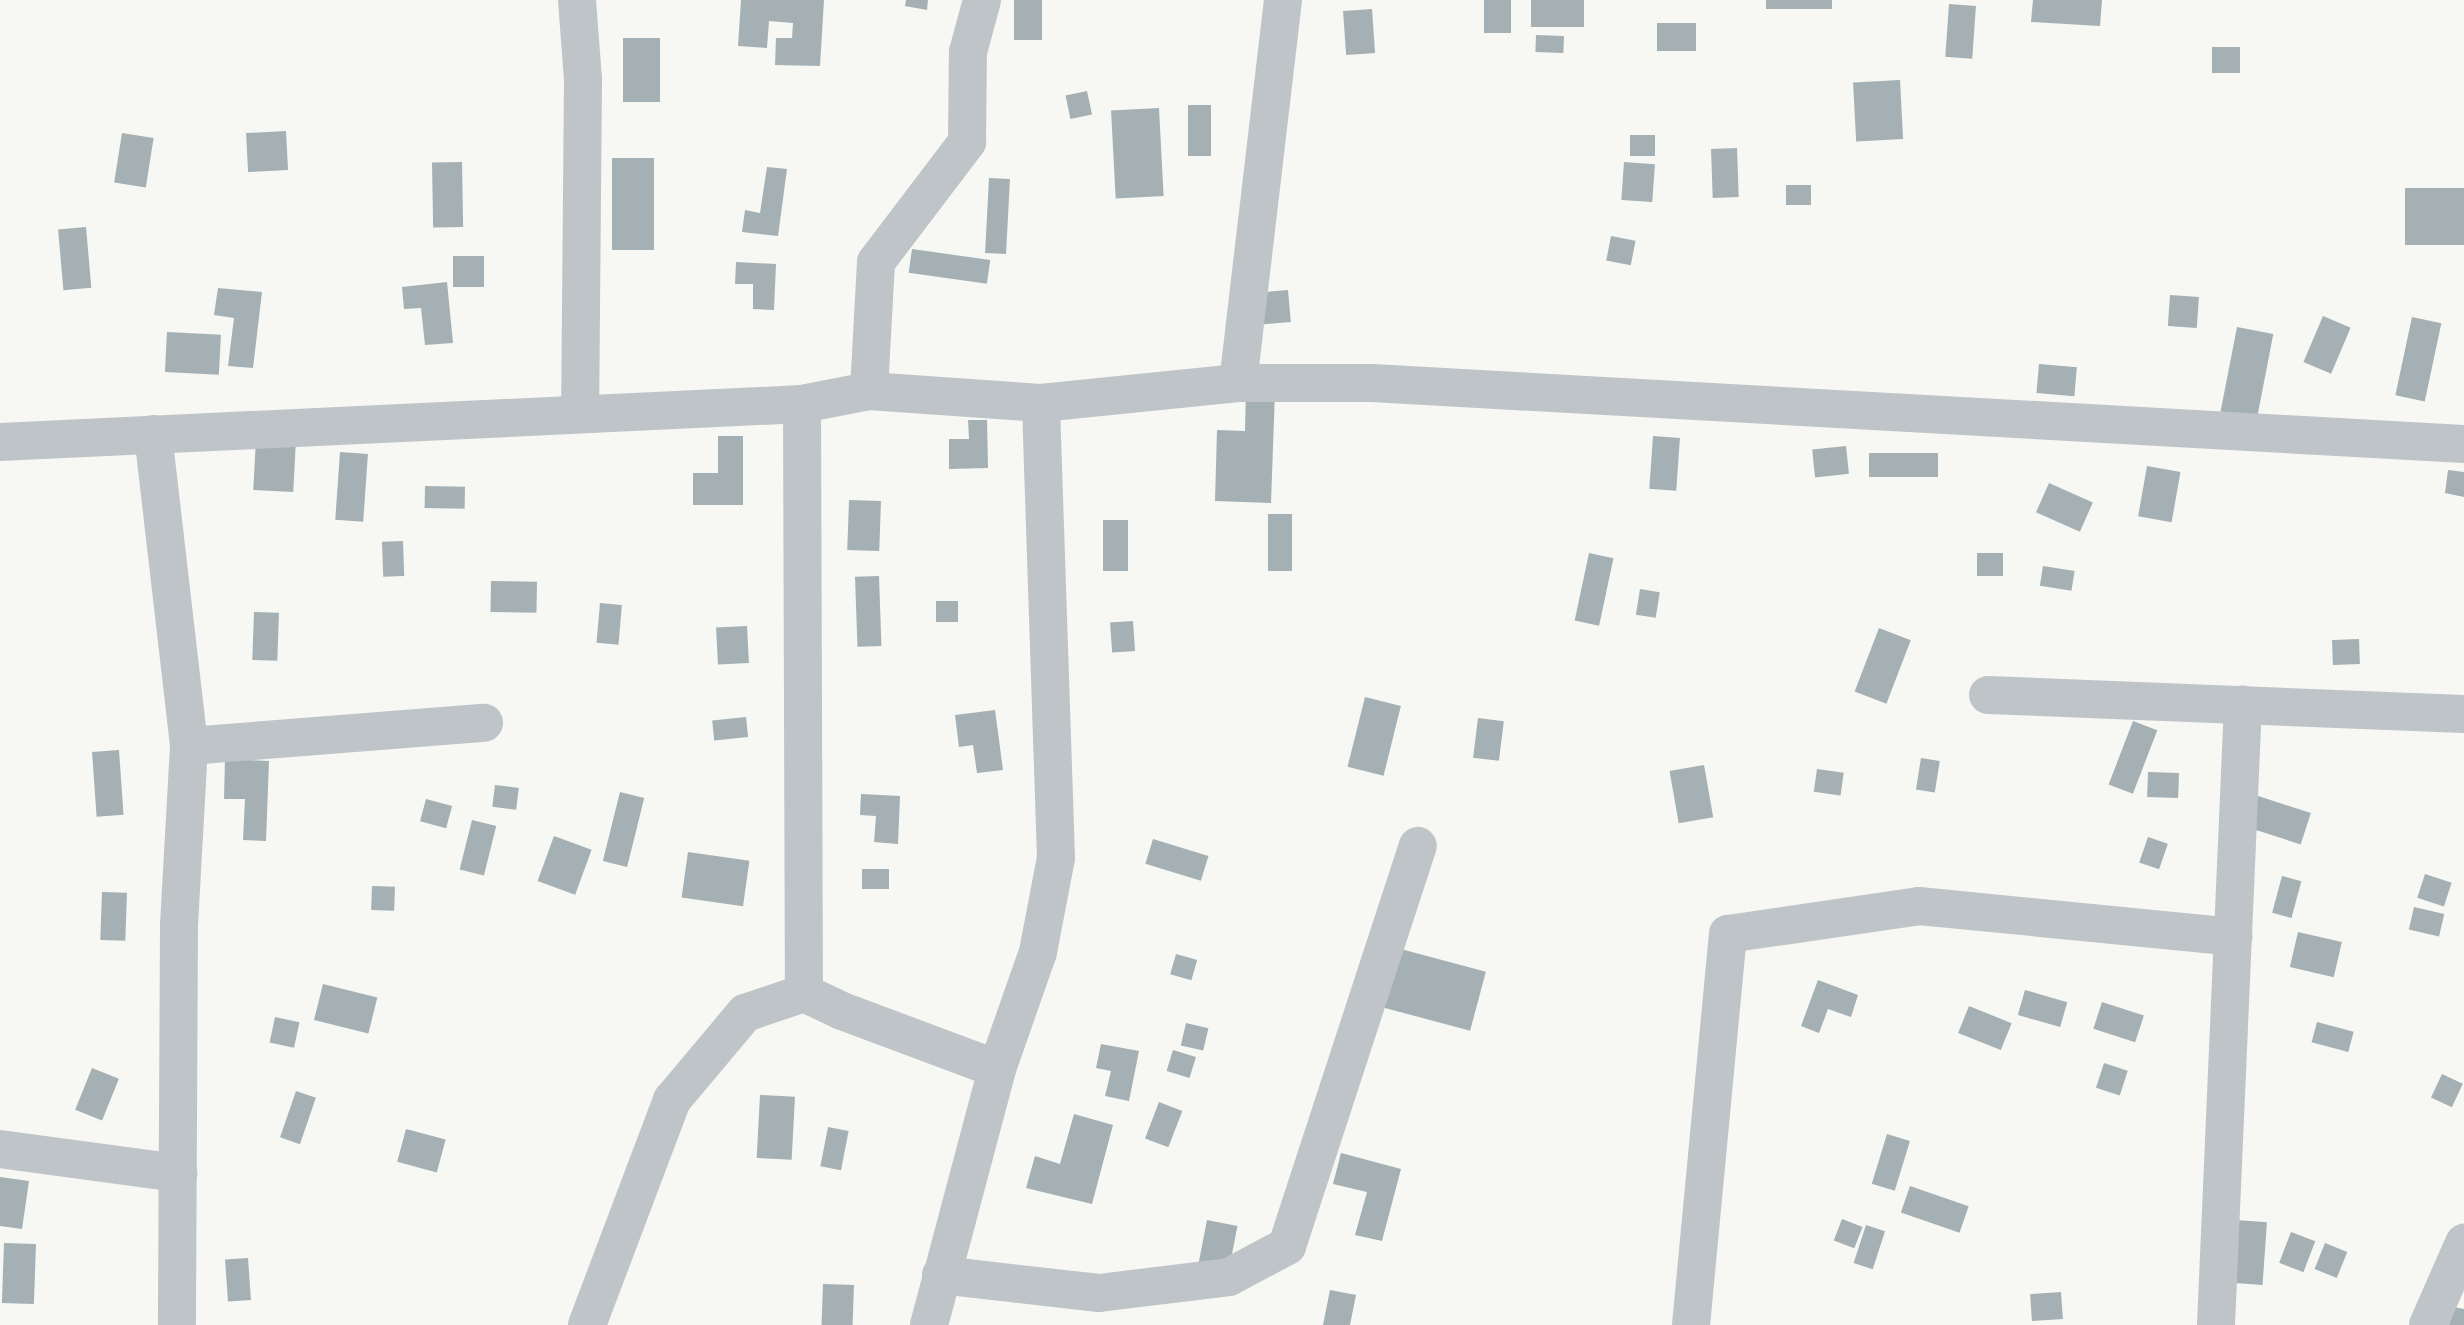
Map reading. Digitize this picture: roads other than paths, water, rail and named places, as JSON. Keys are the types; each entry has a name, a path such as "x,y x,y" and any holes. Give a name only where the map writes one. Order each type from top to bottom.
{"street":[{"path":"577,0 583,80 580,413"},
{"path":"869,391 876,262 967,142 968,52 982,0"},
{"path":"1238,383 1283,0"},
{"path":"0,442 802,404 869,391 1041,403 1238,383 1372,383 2464,444"},
{"path":"929,1325 997,1069 1038,952 1056,859 1041,403"},
{"path":"802,404 803,993"},
{"path":"153,434 189,746 180,926 177,1325"},
{"path":"1988,695 2464,714"},
{"path":"2216,1325 2243,705"},
{"path":"189,746 484,723"},
{"path":"941,1275 1098,1293 1229,1278 1287,1246 1418,846"},
{"path":"1691,1325 1727,934 1919,906 2233,937"},
{"path":"587,1325 672,1100 746,1013 803,993 842,1011 997,1069"},
{"path":"0,1149 178,1173"},
{"path":"2428,1325 2464,1243"}]}
